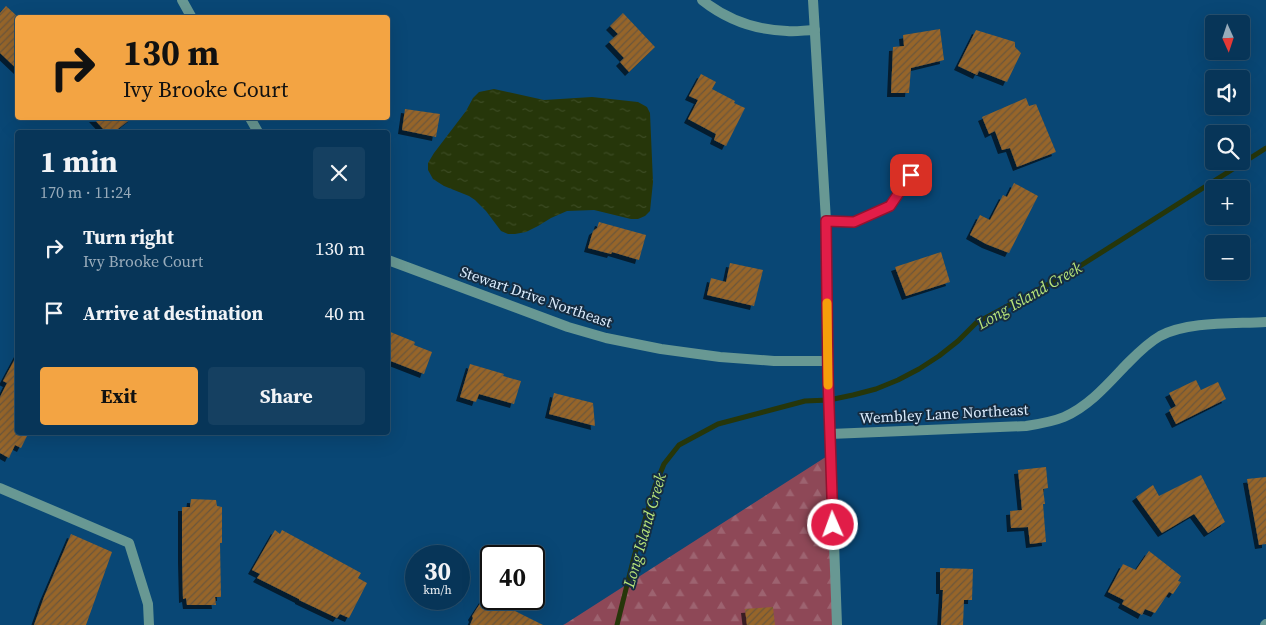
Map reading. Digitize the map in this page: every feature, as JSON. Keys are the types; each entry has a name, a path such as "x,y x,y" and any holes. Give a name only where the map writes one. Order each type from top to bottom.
{"street":[{"path":"182,0 190,15"},
{"path":"702,0 710,7 734,20 760,28 787,32 815,30"},
{"path":"813,0 826,221 828,377 837,625"},
{"path":"826,221 854,222 890,206 911,175"},
{"name":"Stewart Drive Northeast","path":"390,261 568,326 606,338 661,349 720,357 774,361 828,360"},
{"name":"Wembley Lane Northeast","path":"830,434 1044,424 1064,417 1084,406 1099,394 1145,347 1160,336 1175,330 1199,325 1266,322"},
{"path":"0,488 128,544 148,604 149,625"}],"green space":[{"path":"832,453 838,625 563,625 565,624"}],"water":[{"path":"494,89 544,100 592,97 638,102 647,107 650,113 653,182 650,211 638,219 631,219 594,210 567,211 526,232 508,234 501,231 475,200 433,179 428,170 428,163 434,153 466,111 473,98 479,92"}],"building":[{"path":"6,6 16,15 15,67 0,53 0,13"},
{"path":"623,13 655,47 629,72 620,62 624,58 609,42 618,34 610,26"},
{"path":"940,29 944,60 911,68 909,93 891,93 893,47 904,46 903,35"},
{"path":"976,30 1015,42 1015,47 1021,53 1007,82 979,71 977,75 958,66"},
{"path":"701,74 716,82 712,89 745,108 726,146 714,140 716,134 688,119 698,100 689,96"},
{"path":"1026,98 1029,106 1036,104 1056,152 1017,167 1010,148 1002,150 995,131 989,134 982,117"},
{"path":"405,109 440,114 436,137 402,130"},
{"path":"95,120 129,120 117,130 104,130"},
{"path":"1014,183 1038,196 1009,253 970,235 980,215 990,220 1003,195 1007,197"},
{"path":"599,222 646,235 639,260 612,252 611,254 588,248 593,231 597,228"},
{"path":"941,252 950,282 906,296 895,267"},
{"path":"730,263 763,270 754,306 707,295 711,278 726,282"},
{"path":"390,332 415,342 414,345 432,352 424,374 390,361"},
{"path":"15,359 15,435 28,435 21,448 15,445 9,458 0,453 0,397 7,383 3,381"},
{"path":"470,364 521,381 514,404 479,394 476,402 460,397"},
{"path":"1196,380 1201,390 1218,382 1226,399 1176,424 1169,410 1176,406 1169,393"},
{"path":"554,393 593,403 595,426 549,414"},
{"path":"1046,467 1048,488 1043,489 1045,504 1043,504 1046,542 1030,544 1028,527 1011,528 1010,511 1022,510 1018,470"},
{"path":"1201,475 1225,522 1208,533 1194,514 1162,533 1136,497 1153,485 1159,496"},
{"path":"1266,477 1266,544 1259,545 1247,479"},
{"path":"191,499 216,500 217,506 222,507 222,543 220,543 221,597 215,597 216,605 187,605 186,598 183,599 182,507 190,507"},
{"path":"275,530 280,534 282,530 361,573 358,578 367,583 349,618 340,614 337,618 257,578 260,574 252,570"},
{"path":"71,534 112,552 86,625 34,625 44,597"},
{"path":"1149,551 1181,576 1178,581 1181,582 1173,594 1169,592 1155,613 1145,609 1142,615 1122,604 1124,600 1108,592 1123,564 1136,570"},
{"path":"940,568 973,569 972,600 964,600 963,625 941,625 943,590 940,590"},
{"path":"480,604 480,610 513,610 543,625 470,625 472,616"},
{"path":"773,607 775,625 747,625 745,609"}],"waterway":[{"name":"Long Island Creek","path":"617,625 634,557 655,486 664,464 679,445 718,424 805,401 829,400 853,395 876,389 898,380 939,356 976,323 1069,273 1266,148"}],"slow traffic":[{"path":"827,303 828,385"}],"route":[{"path":"833,525 828,377 826,221 854,222 890,206 911,175"}]}
